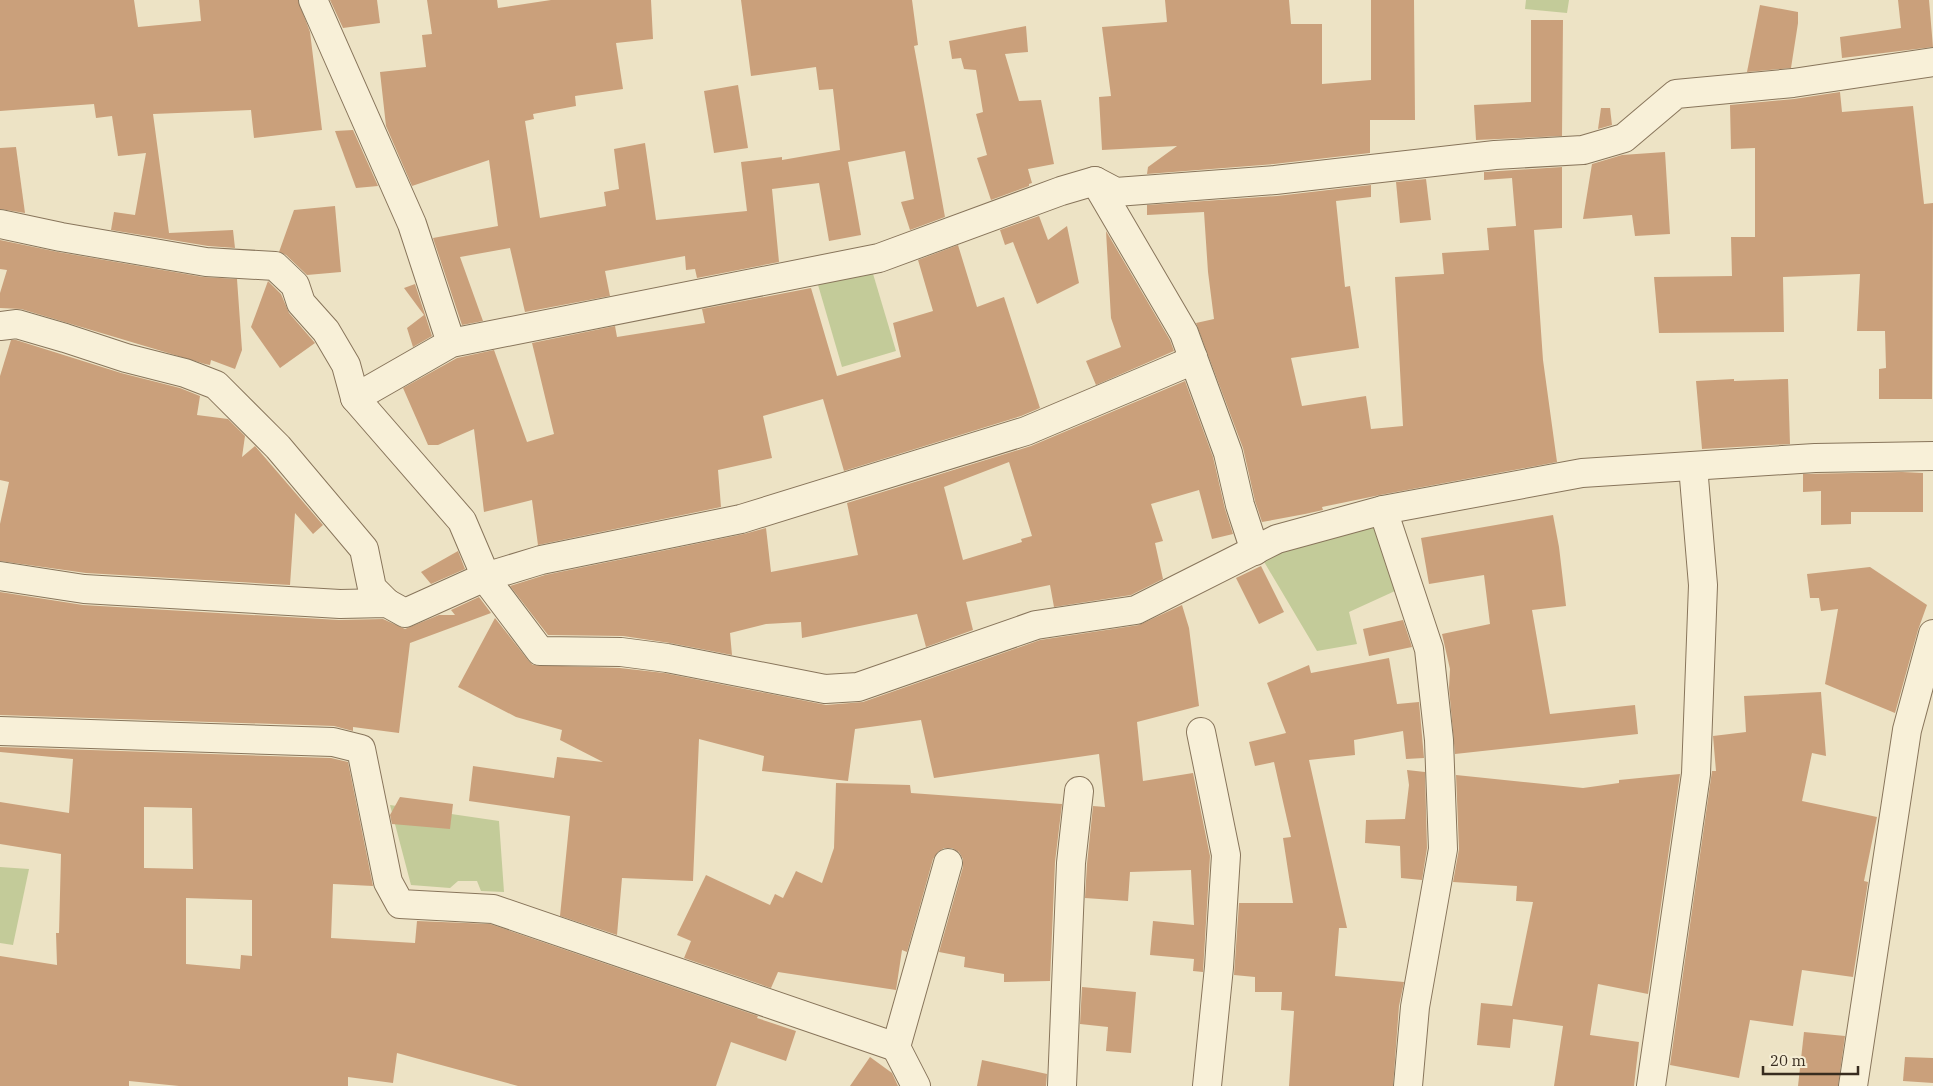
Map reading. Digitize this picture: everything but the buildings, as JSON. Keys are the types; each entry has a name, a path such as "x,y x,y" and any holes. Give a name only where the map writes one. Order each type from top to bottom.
{"street":[{"path":"313,0 412,224 451,344"},
{"path":"355,398 451,344 879,258 1061,191 1094,181 1116,192 1275,180 1495,155 1583,150 1624,138 1676,94 1793,83 1933,62"},
{"path":"1094,181 1184,333 1228,453 1240,505 1255,551"},
{"path":"0,224 60,237 206,262 275,266 294,285 301,303 326,331 346,365 355,398 462,521 485,577 540,651 620,652 667,658 825,689 858,687 1036,625 1136,610 1277,539 1382,510 1582,473 1816,458 1933,456"},
{"path":"0,326 17,324 126,358 185,373 216,385 278,447 364,549 372,588 387,603 405,613 485,577 542,560 741,519 1026,431 1182,365 1193,357"},
{"path":"1651,1086 1696,774 1702,585 1693,466"},
{"path":"1382,510 1430,649 1439,740 1442,849 1415,1007 1408,1086"},
{"path":"0,576 84,589 340,604 387,603"},
{"path":"1853,1086 1906,730 1933,634"},
{"path":"0,731 333,742 361,749 388,882 400,904 493,909 896,1047"},
{"path":"1201,732 1226,855 1219,966 1207,1086"},
{"path":"1062,1086 1072,863 1079,791"},
{"path":"916,1086 896,1047 948,863"}],"green space":[{"path":"1526,0 1569,0 1567,13 1525,9"},
{"path":"871,267 896,351 842,367 816,278"},
{"path":"1369,523 1379,530 1395,591 1349,612 1357,644 1317,651 1263,560 1280,545"},
{"path":"390,805 499,821 504,892 481,891 477,881 458,881 450,888 411,885"},
{"path":"0,867 29,869 13,945 0,943"}]}
